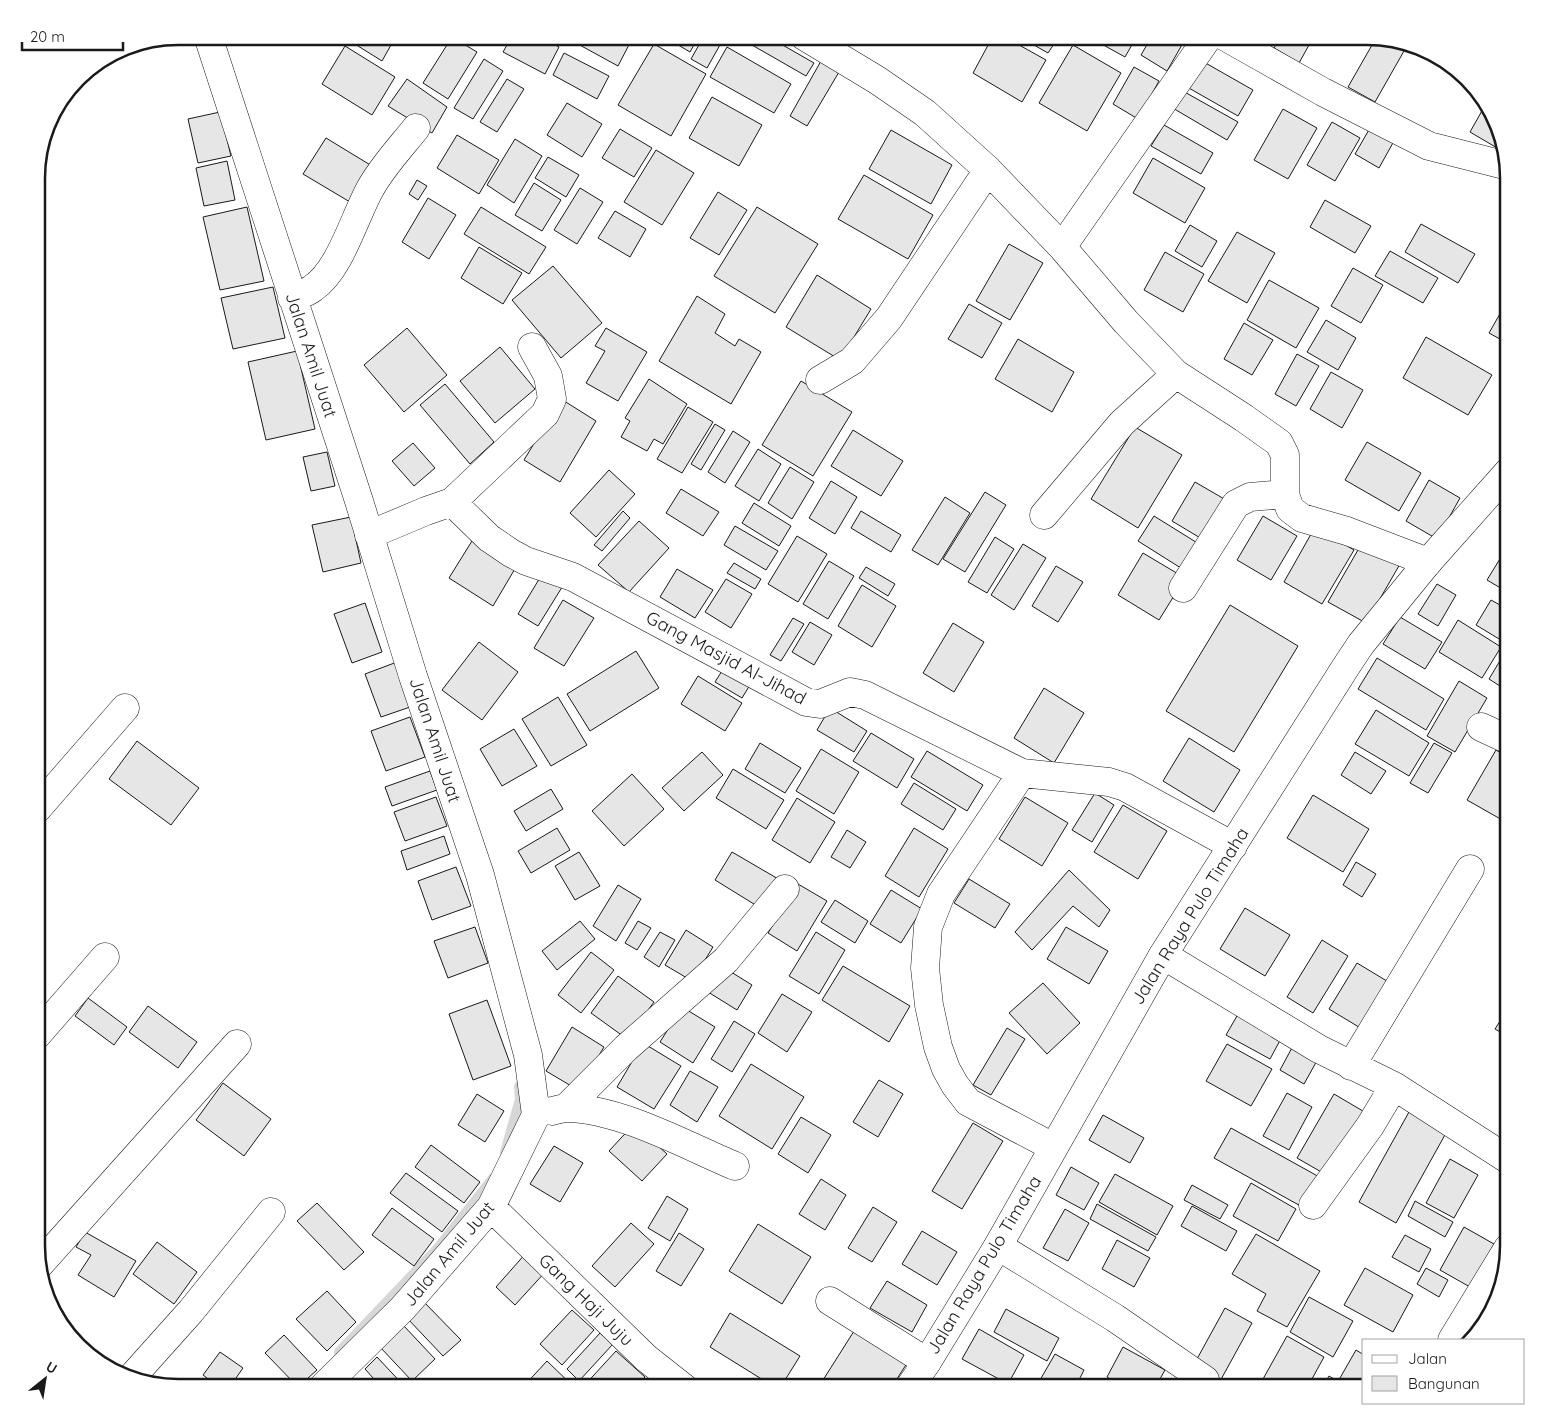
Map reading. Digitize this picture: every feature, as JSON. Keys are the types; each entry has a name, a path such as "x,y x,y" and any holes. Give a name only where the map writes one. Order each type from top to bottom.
{"street":[{"name":"Jalan Amil Juat","path":"211,45 413,676 480,875 528,1056 536,1115 492,1207 403,1308 331,1379"},
{"path":"819,45 877,80 924,113 988,170 1062,247 1126,322 1176,374 1279,443 1285,455 1284,494 1290,509 1302,518 1347,531 1428,562"},
{"path":"1062,247 1203,45"},
{"path":"1240,45 1323,92 1429,146 1499,164"},
{"path":"292,298 313,288 325,277 341,253 376,178 416,128"},
{"path":"820,380 852,361 889,318 988,170"},
{"path":"369,535 452,502 545,414 552,399 548,376 532,347"},
{"path":"1044,515 1122,423 1176,374"},
{"name":"Jalan Raya Pulo Timaha","path":"915,1379 998,1246 1163,955 1294,746 1361,644 1428,562 1500,480"},
{"path":"1183,588 1236,504 1250,497 1284,494"},
{"name":"Gang Masjid Al-Jihad","path":"452,502 489,538 511,553 526,561 574,577 806,702 820,704 850,692 865,694 1022,773 1109,782 1125,786 1233,846"},
{"path":"45,799 125,708"},
{"path":"1481,728 1500,736"},
{"path":"1022,773 941,894 928,927 925,968 929,1005 938,1047 946,1069 955,1085 968,1102 1053,1147"},
{"path":"1352,1066 1470,870"},
{"path":"566,1108 626,1048 726,960 786,889"},
{"path":"1163,955 1319,1049 1394,1086 1500,1154"},
{"path":"45,1025 105,957"},
{"path":"46,1258 237,1044"},
{"path":"1314,1205 1370,1126 1394,1086"},
{"path":"536,1115 566,1108 600,1112 624,1119 735,1166"},
{"name":"Gang Haji Juju","path":"492,1207 646,1358 673,1379"},
{"path":"136,1372 191,1312 271,1212"},
{"path":"998,1246 1115,1318 1204,1379"},
{"path":"1453,1339 1498,1264"},
{"path":"830,1301 927,1362"}],"building":[{"path":"356,45 391,45 382,61"},
{"path":"447,45 465,45 477,52 448,99 423,83"},
{"path":"507,45 555,45 559,47 545,74 503,52"},
{"path":"580,45 629,45 618,66"},
{"path":"653,45 706,74 671,136 618,105"},
{"path":"678,45 694,45 690,52"},
{"path":"699,45 720,45 707,68 691,59"},
{"path":"752,45 783,45 814,63 806,76"},
{"path":"988,45 1019,45 1046,60 1022,102 973,73"},
{"path":"1034,45 1053,45 1048,53"},
{"path":"1073,45 1121,73 1087,131 1039,103"},
{"path":"1103,45 1132,45 1125,57"},
{"path":"1147,45 1182,45 1167,71 1141,55"},
{"path":"1276,45 1309,45 1299,63 1274,48"},
{"path":"1372,45 1404,51 1375,102 1348,87"},
{"path":"345,46 395,77 372,115 322,84"},
{"path":"727,47 791,84 774,113 710,77"},
{"path":"564,53 609,76 597,99 553,75"},
{"path":"484,59 503,71 473,119 454,108"},
{"path":"821,61 839,72 807,126 790,116"},
{"path":"1202,61 1253,90 1238,116 1187,87"},
{"path":"1134,67 1159,81 1138,119 1113,104"},
{"path":"407,79 447,107 432,133 388,106"},
{"path":"507,79 524,89 497,132 480,122"},
{"path":"1181,90 1238,122 1227,140 1171,107"},
{"path":"712,97 762,125 739,166 689,138"},
{"path":"567,103 602,124 582,157 547,135"},
{"path":"1283,109 1317,128 1288,179 1254,160"},
{"path":"1482,111 1490,127 1496,147 1470,132"},
{"path":"220,112 231,156 198,163 188,119"},
{"path":"1332,122 1360,138 1335,181 1307,165"},
{"path":"1164,125 1213,153 1201,174 1151,146"},
{"path":"1370,128 1394,141 1379,168 1355,154"},
{"path":"620,129 652,148 634,177 602,158"},
{"path":"891,130 952,165 931,204 869,169"},
{"path":"457,135 499,160 479,194 437,168"},
{"path":"326,138 372,166 350,202 303,174"},
{"path":"515,139 542,156 514,203 487,185"},
{"path":"656,150 694,173 662,225 624,202"},
{"path":"548,157 579,175 566,197 535,178"},
{"path":"1153,158 1205,188 1185,223 1133,193"},
{"path":"227,161 235,200 204,206 196,168"},
{"path":"864,175 933,215 908,259 838,219"},
{"path":"417,180 427,186 418,200 409,194"},
{"path":"534,183 561,200 542,231 515,215"},
{"path":"580,188 603,202 577,244 554,230"},
{"path":"718,192 747,210 719,255 690,238"},
{"path":"428,198 456,215 429,259 402,242"},
{"path":"1325,200 1371,226 1355,253 1310,227"},
{"path":"247,207 264,281 220,290 203,217"},
{"path":"481,207 546,247 529,274 464,234"},
{"path":"757,207 818,244 775,313 714,276"},
{"path":"615,211 646,229 630,257 598,238"},
{"path":"1421,224 1475,254 1458,283 1405,252"},
{"path":"1190,225 1217,241 1202,267 1175,251"},
{"path":"1237,232 1275,253 1247,303 1208,281"},
{"path":"1009,244 1043,263 1010,320 976,301"},
{"path":"479,247 522,273 503,304 461,278"},
{"path":"1390,251 1438,278 1423,303 1375,276"},
{"path":"1165,252 1204,274 1183,312 1144,290"},
{"path":"553,266 602,323 561,358 512,300"},
{"path":"1353,268 1383,285 1361,323 1331,306"},
{"path":"817,275 871,309 840,360 786,327"},
{"path":"1269,280 1319,308 1296,348 1247,320"},
{"path":"273,287 285,338 233,349 221,298"},
{"path":"697,296 725,314 715,333 735,346 739,339 761,352 731,404 659,361"},
{"path":"969,304 1002,323 982,358 948,339"},
{"path":"1500,314 1500,339 1489,333"},
{"path":"1326,320 1356,338 1338,370 1307,352"},
{"path":"1244,323 1273,340 1252,375 1224,359"},
{"path":"407,328 447,375 404,412 364,365"},
{"path":"606,328 647,352 618,401 586,383 605,351 595,346"},
{"path":"1426,337 1492,375 1468,415 1403,378"},
{"path":"1018,339 1074,372 1052,412 995,379"},
{"path":"500,347 535,389 495,423 460,381"},
{"path":"297,351 315,429 266,440 248,362"},
{"path":"1297,354 1319,366 1296,406 1275,394"},
{"path":"1331,372 1363,390 1342,428 1310,409"},
{"path":"649,379 687,404 663,444 654,439 647,451 621,437 630,421 625,418"},
{"path":"801,381 852,412 813,476 762,445"},
{"path":"445,384 494,442 470,464 420,405"},
{"path":"561,399 596,421 560,482 524,460"},
{"path":"688,407 713,422 682,473 657,459"},
{"path":"715,424 725,430 701,470 691,464"},
{"path":"1135,427 1182,455 1138,528 1091,499"},
{"path":"853,430 903,461 881,496 831,466"},
{"path":"733,431 750,442 725,483 708,472"},
{"path":"1367,442 1421,473 1399,511 1345,480"},
{"path":"413,443 435,468 414,486 392,461"},
{"path":"758,449 781,464 759,501 735,486"},
{"path":"327,452 335,486 311,491 303,457"},
{"path":"790,467 814,482 792,519 768,503"},
{"path":"609,470 635,494 596,537 570,513"},
{"path":"1429,480 1460,498 1437,539 1406,521"},
{"path":"831,481 857,497 835,534 809,518"},
{"path":"1195,482 1226,500 1202,539 1172,521"},
{"path":"681,489 719,512 703,536 666,513"},
{"path":"985,492 1006,505 965,572 943,559"},
{"path":"945,497 970,513 938,565 912,550"},
{"path":"754,503 791,526 779,546 742,523"},
{"path":"623,511 630,518 602,551 594,545"},
{"path":"861,511 901,535 891,552 851,528"},
{"path":"1154,516 1199,544 1184,570 1138,541"},
{"path":"1263,516 1297,536 1271,580 1237,560"},
{"path":"351,517 361,563 323,572 312,525"},
{"path":"639,521 669,548 629,592 598,565"},
{"path":"735,526 778,551 766,570 724,545"},
{"path":"1315,527 1354,550 1322,604 1284,582"},
{"path":"797,536 827,554 798,602 768,584"},
{"path":"995,537 1014,549 987,593 968,582"},
{"path":"472,541 516,567 493,606 449,578"},
{"path":"1362,543 1400,564 1366,623 1328,602"},
{"path":"1023,544 1046,558 1014,610 991,595"},
{"path":"1143,553 1185,578 1159,620 1118,595"},
{"path":"1500,559 1500,588 1487,580"},
{"path":"829,561 854,576 828,619 803,604"},
{"path":"734,563 761,579 755,589 727,573"},
{"path":"1056,566 1083,582 1058,622 1032,606"},
{"path":"866,567 895,584 888,596 859,578"},
{"path":"677,569 713,590 695,618 660,597"},
{"path":"544,571 564,584 538,626 518,614"},
{"path":"726,579 752,594 731,628 705,612"},
{"path":"1437,584 1456,595 1438,626 1418,614"},
{"path":"862,585 896,606 872,647 838,626"},
{"path":"563,600 594,618 564,666 534,648"},
{"path":"1491,600 1500,605 1500,640 1476,625"},
{"path":"365,603 382,652 352,663 334,614"},
{"path":"1230,605 1298,646 1234,752 1166,711"},
{"path":"1400,617 1442,642 1425,669 1383,644"},
{"path":"793,618 804,624 781,661 770,655"},
{"path":"1458,620 1500,646 1482,678 1439,652"},
{"path":"810,622 832,635 814,665 792,652"},
{"path":"953,623 984,642 954,692 923,673"},
{"path":"479,642 518,672 482,720 442,690"},
{"path":"636,651 659,688 590,731 567,694"},
{"path":"1377,658 1444,699 1426,730 1358,689"},
{"path":"1500,661 1500,686 1489,679"},
{"path":"397,662 413,706 381,717 365,674"},
{"path":"727,663 753,680 742,698 715,682"},
{"path":"698,676 742,703 725,731 681,704"},
{"path":"1459,681 1487,698 1455,752 1427,736"},
{"path":"1044,688 1084,713 1054,763 1014,738"},
{"path":"558,697 587,745 551,766 522,719"},
{"path":"830,708 867,731 854,752 817,730"},
{"path":"1376,710 1429,743 1409,776 1355,744"},
{"path":"410,717 425,757 386,771 371,731"},
{"path":"514,729 537,766 502,786 480,749"},
{"path":"871,733 914,759 897,788 853,761"},
{"path":"1189,738 1240,770 1214,812 1163,781"},
{"path":"137,741 199,788 171,825 109,779"},
{"path":"760,743 801,768 785,793 745,769"},
{"path":"1434,743 1452,753 1428,793 1410,783"},
{"path":"821,749 859,772 834,814 796,791"},
{"path":"1496,750 1500,752 1500,819 1467,800"},
{"path":"927,751 983,785 967,811 911,777"},
{"path":"702,752 723,775 684,811 662,788"},
{"path":"1355,752 1386,771 1371,794 1341,775"},
{"path":"733,769 784,800 766,829 716,798"},
{"path":"430,771 437,790 392,806 385,787"},
{"path":"632,774 664,809 624,846 592,811"},
{"path":"914,783 956,809 943,830 901,804"},
{"path":"551,789 563,809 526,831 514,811"},
{"path":"1095,793 1114,805 1092,842 1072,830"},
{"path":"1313,795 1369,829 1343,872 1287,838"},
{"path":"436,797 447,826 405,841 394,812"},
{"path":"1025,797 1068,823 1042,866 999,839"},
{"path":"797,798 835,822 810,863 772,840"},
{"path":"1123,805 1167,831 1138,879 1094,852"},
{"path":"557,828 570,850 531,873 518,851"},
{"path":"914,828 948,849 919,897 885,876"},
{"path":"847,830 866,842 850,868 831,857"},
{"path":"444,836 450,854 407,870 401,851"},
{"path":"579,852 600,886 575,900 555,866"},
{"path":"732,852 780,880 762,909 715,880"},
{"path":"1356,862 1376,874 1362,897 1343,885"},
{"path":"456,867 471,906 432,920 418,881"},
{"path":"1069,870 1110,910 1099,927 1073,906 1032,950 1015,932"},
{"path":"969,879 1010,904 995,928 954,903"},
{"path":"798,884 827,901 797,951 768,933"},
{"path":"618,885 641,899 616,941 593,926"},
{"path":"891,890 922,909 901,943 870,924"},
{"path":"835,900 868,921 855,943 821,922"},
{"path":"1245,908 1290,935 1265,976 1220,949"},
{"path":"580,921 595,939 557,970 542,951"},
{"path":"638,921 651,928 637,950 625,943"},
{"path":"475,927 488,963 448,978 434,941"},
{"path":"1066,927 1108,951 1089,984 1047,959"},
{"path":"686,930 713,947 692,981 665,965"},
{"path":"660,932 675,940 659,967 644,957"},
{"path":"816,932 845,950 819,994 789,976"},
{"path":"1322,940 1348,956 1313,1013 1287,997"},
{"path":"591,952 614,970 581,1013 558,995"},
{"path":"1357,963 1410,995 1382,1041 1329,1009"},
{"path":"843,966 910,1006 889,1042 822,1000"},
{"path":"723,967 752,985 737,1010 708,992"},
{"path":"618,976 654,1002 627,1039 591,1013"},
{"path":"1043,983 1080,1023 1047,1054 1009,1013"},
{"path":"782,994 812,1012 787,1052 758,1033"},
{"path":"88,998 127,1027 114,1045 75,1016"},
{"path":"487,1000 511,1066 473,1080 449,1014"},
{"path":"148,1006 197,1042 178,1068 129,1032"},
{"path":"682,1007 715,1027 693,1063 660,1042"},
{"path":"1241,1009 1284,1033 1270,1059 1226,1035"},
{"path":"734,1021 755,1034 732,1072 711,1059"},
{"path":"1500,1021 1500,1032 1495,1029"},
{"path":"572,1027 604,1047 578,1090 546,1071"},
{"path":"1007,1028 1025,1039 991,1095 973,1085"},
{"path":"643,1043 681,1066 654,1109 617,1087"},
{"path":"1227,1044 1272,1069 1251,1106 1206,1081"},
{"path":"1294,1044 1319,1057 1304,1084 1280,1070"},
{"path":"751,1064 804,1097 772,1149 719,1116"},
{"path":"690,1071 718,1087 697,1122 670,1105"},
{"path":"879,1080 903,1094 878,1137 853,1122"},
{"path":"223,1083 271,1119 244,1156 196,1120"},
{"path":"1287,1093 1312,1107 1289,1150 1263,1136"},
{"path":"477,1094 504,1111 485,1142 458,1125"},
{"path":"1334,1094 1368,1114 1330,1177 1297,1158"},
{"path":"1409,1112 1446,1133 1396,1223 1359,1202"},
{"path":"1103,1115 1144,1138 1130,1163 1089,1140"},
{"path":"801,1117 831,1135 808,1173 778,1154"},
{"path":"973,1123 1003,1141 962,1209 932,1191"},
{"path":"634,1124 667,1154 642,1181 609,1151"},
{"path":"1231,1128 1323,1179 1306,1209 1214,1158"},
{"path":"431,1145 480,1182 464,1203 415,1167"},
{"path":"554,1146 583,1163 560,1202 530,1184"},
{"path":"1450,1159 1478,1175 1454,1218 1426,1203"},
{"path":"1071,1167 1099,1183 1084,1210 1056,1195"},
{"path":"406,1173 458,1211 442,1232 390,1193"},
{"path":"1115,1174 1173,1206 1157,1235 1099,1202"},
{"path":"821,1179 846,1195 825,1230 799,1214"},
{"path":"1251,1183 1296,1209 1278,1241 1233,1216"},
{"path":"1192,1185 1228,1205 1220,1219 1184,1200"},
{"path":"667,1196 688,1209 670,1241 648,1228"},
{"path":"1415,1201 1453,1222 1445,1237 1408,1216"},
{"path":"317,1203 364,1252 344,1270 297,1221"},
{"path":"1097,1204 1156,1237 1148,1251 1090,1219"},
{"path":"1192,1206 1237,1231 1226,1251 1181,1226"},
{"path":"873,1207 897,1222 872,1262 848,1248"},
{"path":"392,1208 434,1239 414,1266 372,1235"},
{"path":"1065,1209 1089,1223 1068,1261 1043,1248"},
{"path":"631,1223 654,1244 615,1287 592,1266"},
{"path":"758,1224 811,1257 782,1304 729,1271"},
{"path":"1464,1227 1494,1244 1470,1287 1440,1270"},
{"path":"922,1231 957,1252 937,1285 902,1264"},
{"path":"85,1232 136,1261 114,1297 78,1275 91,1255 76,1247"},
{"path":"679,1233 704,1249 681,1286 656,1271"},
{"path":"1256,1234 1320,1271 1287,1327 1257,1311 1266,1294 1232,1274"},
{"path":"1405,1235 1431,1249 1419,1272 1392,1257"},
{"path":"1117,1240 1150,1258 1134,1287 1102,1269"},
{"path":"157,1242 197,1272 174,1304 133,1274"},
{"path":"527,1252 547,1270 515,1305 496,1287"},
{"path":"1365,1268 1413,1295 1393,1332 1344,1305"},
{"path":"1426,1268 1448,1280 1439,1297 1417,1284"},
{"path":"887,1281 927,1305 912,1332 870,1308"},
{"path":"327,1291 356,1322 327,1351 296,1319"},
{"path":"1492,1291 1484,1308 1480,1306"},
{"path":"1309,1297 1353,1321 1333,1357 1290,1332"},
{"path":"423,1301 461,1340 443,1356 406,1317"},
{"path":"1225,1308 1252,1323 1221,1379 1212,1379 1192,1368"},
{"path":"1006,1309 1059,1338 1047,1361 994,1332"},
{"path":"572,1310 594,1330 562,1365 540,1344"},
{"path":"730,1313 800,1356 786,1379 762,1379 710,1347"},
{"path":"861,1320 913,1354 897,1379 824,1379"},
{"path":"403,1325 435,1359 414,1379 410,1379 380,1347"},
{"path":"979,1329 1024,1355 1011,1379 999,1379 962,1359"},
{"path":"600,1333 613,1344 581,1379 577,1379 567,1369"},
{"path":"284,1335 317,1370 307,1379 290,1379 265,1353"},
{"path":"1287,1336 1324,1357 1312,1379 1263,1379"},
{"path":"1123,1347 1165,1370 1160,1379 1110,1379 1107,1377"},
{"path":"1356,1350 1362,1354 1362,1379 1340,1378"},
{"path":"616,1351 645,1377 643,1379 590,1379"},
{"path":"220,1352 243,1368 235,1379 208,1379 203,1375"},
{"path":"1055,1354 1084,1370 1080,1379 1041,1379"},
{"path":"377,1357 398,1379 374,1379 365,1369"},
{"path":"547,1361 566,1379 530,1379"}],"waterway":[{"path":"505,1152 520,1099 519,1086"},
{"path":"339,1352 437,1249 493,1178"}]}
